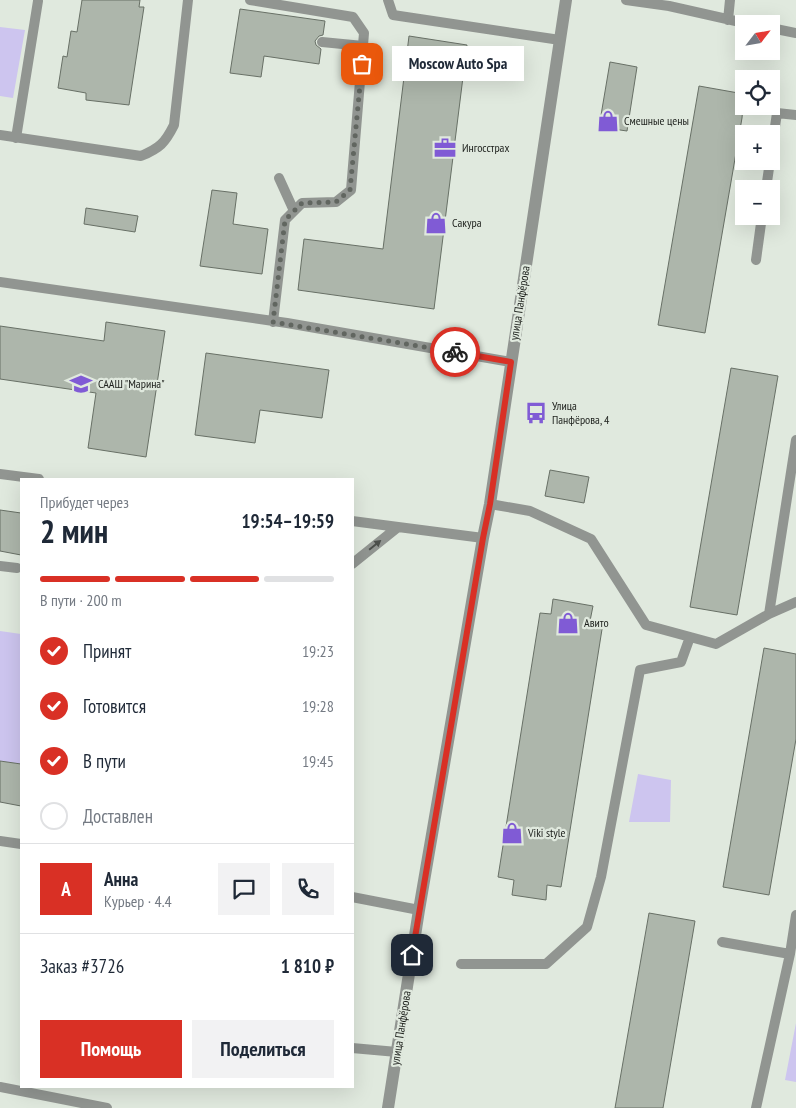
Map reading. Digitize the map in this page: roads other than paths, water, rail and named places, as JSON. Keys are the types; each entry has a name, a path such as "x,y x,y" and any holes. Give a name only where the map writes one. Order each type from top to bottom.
{"street":[{"name":"улица Панфёрова","path":"388,1108 419,910 490,504 566,0"}],"lane":[{"path":"0,135 141,156 157,150 174,125 188,0"},
{"path":"250,0 353,17 364,32 350,190 336,202 302,203 285,220 273,322"},
{"path":"388,0 393,15 560,40"},
{"path":"626,0 669,6 735,21"},
{"path":"728,20 730,0"},
{"path":"16,138 38,1"},
{"path":"780,30 796,33"},
{"path":"322,42 363,46"},
{"path":"775,125 777,113 796,116"},
{"path":"279,178 294,211"},
{"path":"756,260 761,225"},
{"path":"0,282 273,322 511,362"},
{"path":"769,614 796,440"},
{"path":"0,474 31,478"},
{"path":"490,504 530,511 591,539 646,625 716,644 769,614 796,602"},
{"path":"354,521 483,538"},
{"path":"354,562 398,527"},
{"path":"0,566 17,568"},
{"path":"461,964 546,964 587,927 601,877 640,670 681,662 690,637"},
{"path":"0,841 20,844"},
{"path":"354,897 419,910"},
{"path":"756,1108 796,922"},
{"path":"722,942 790,954"},
{"path":"354,1048 397,1052"},
{"path":"0,1087 107,1108"}],"place":[{"name":"Moscow Auto Spa","path":"362,64"},
{"name":"Смешные цены","path":"608,121"},
{"name":"Ингосстрах","path":"445,148"},
{"name":"Сакура","path":"436,223"},
{"name":"СААШ \"Марина\"","path":"81,384"},
{"name":"Улица Панфёрова, 4","path":"536,413"},
{"name":"Авито","path":"568,623"},
{"name":"Viki style","path":"512,833"}]}
